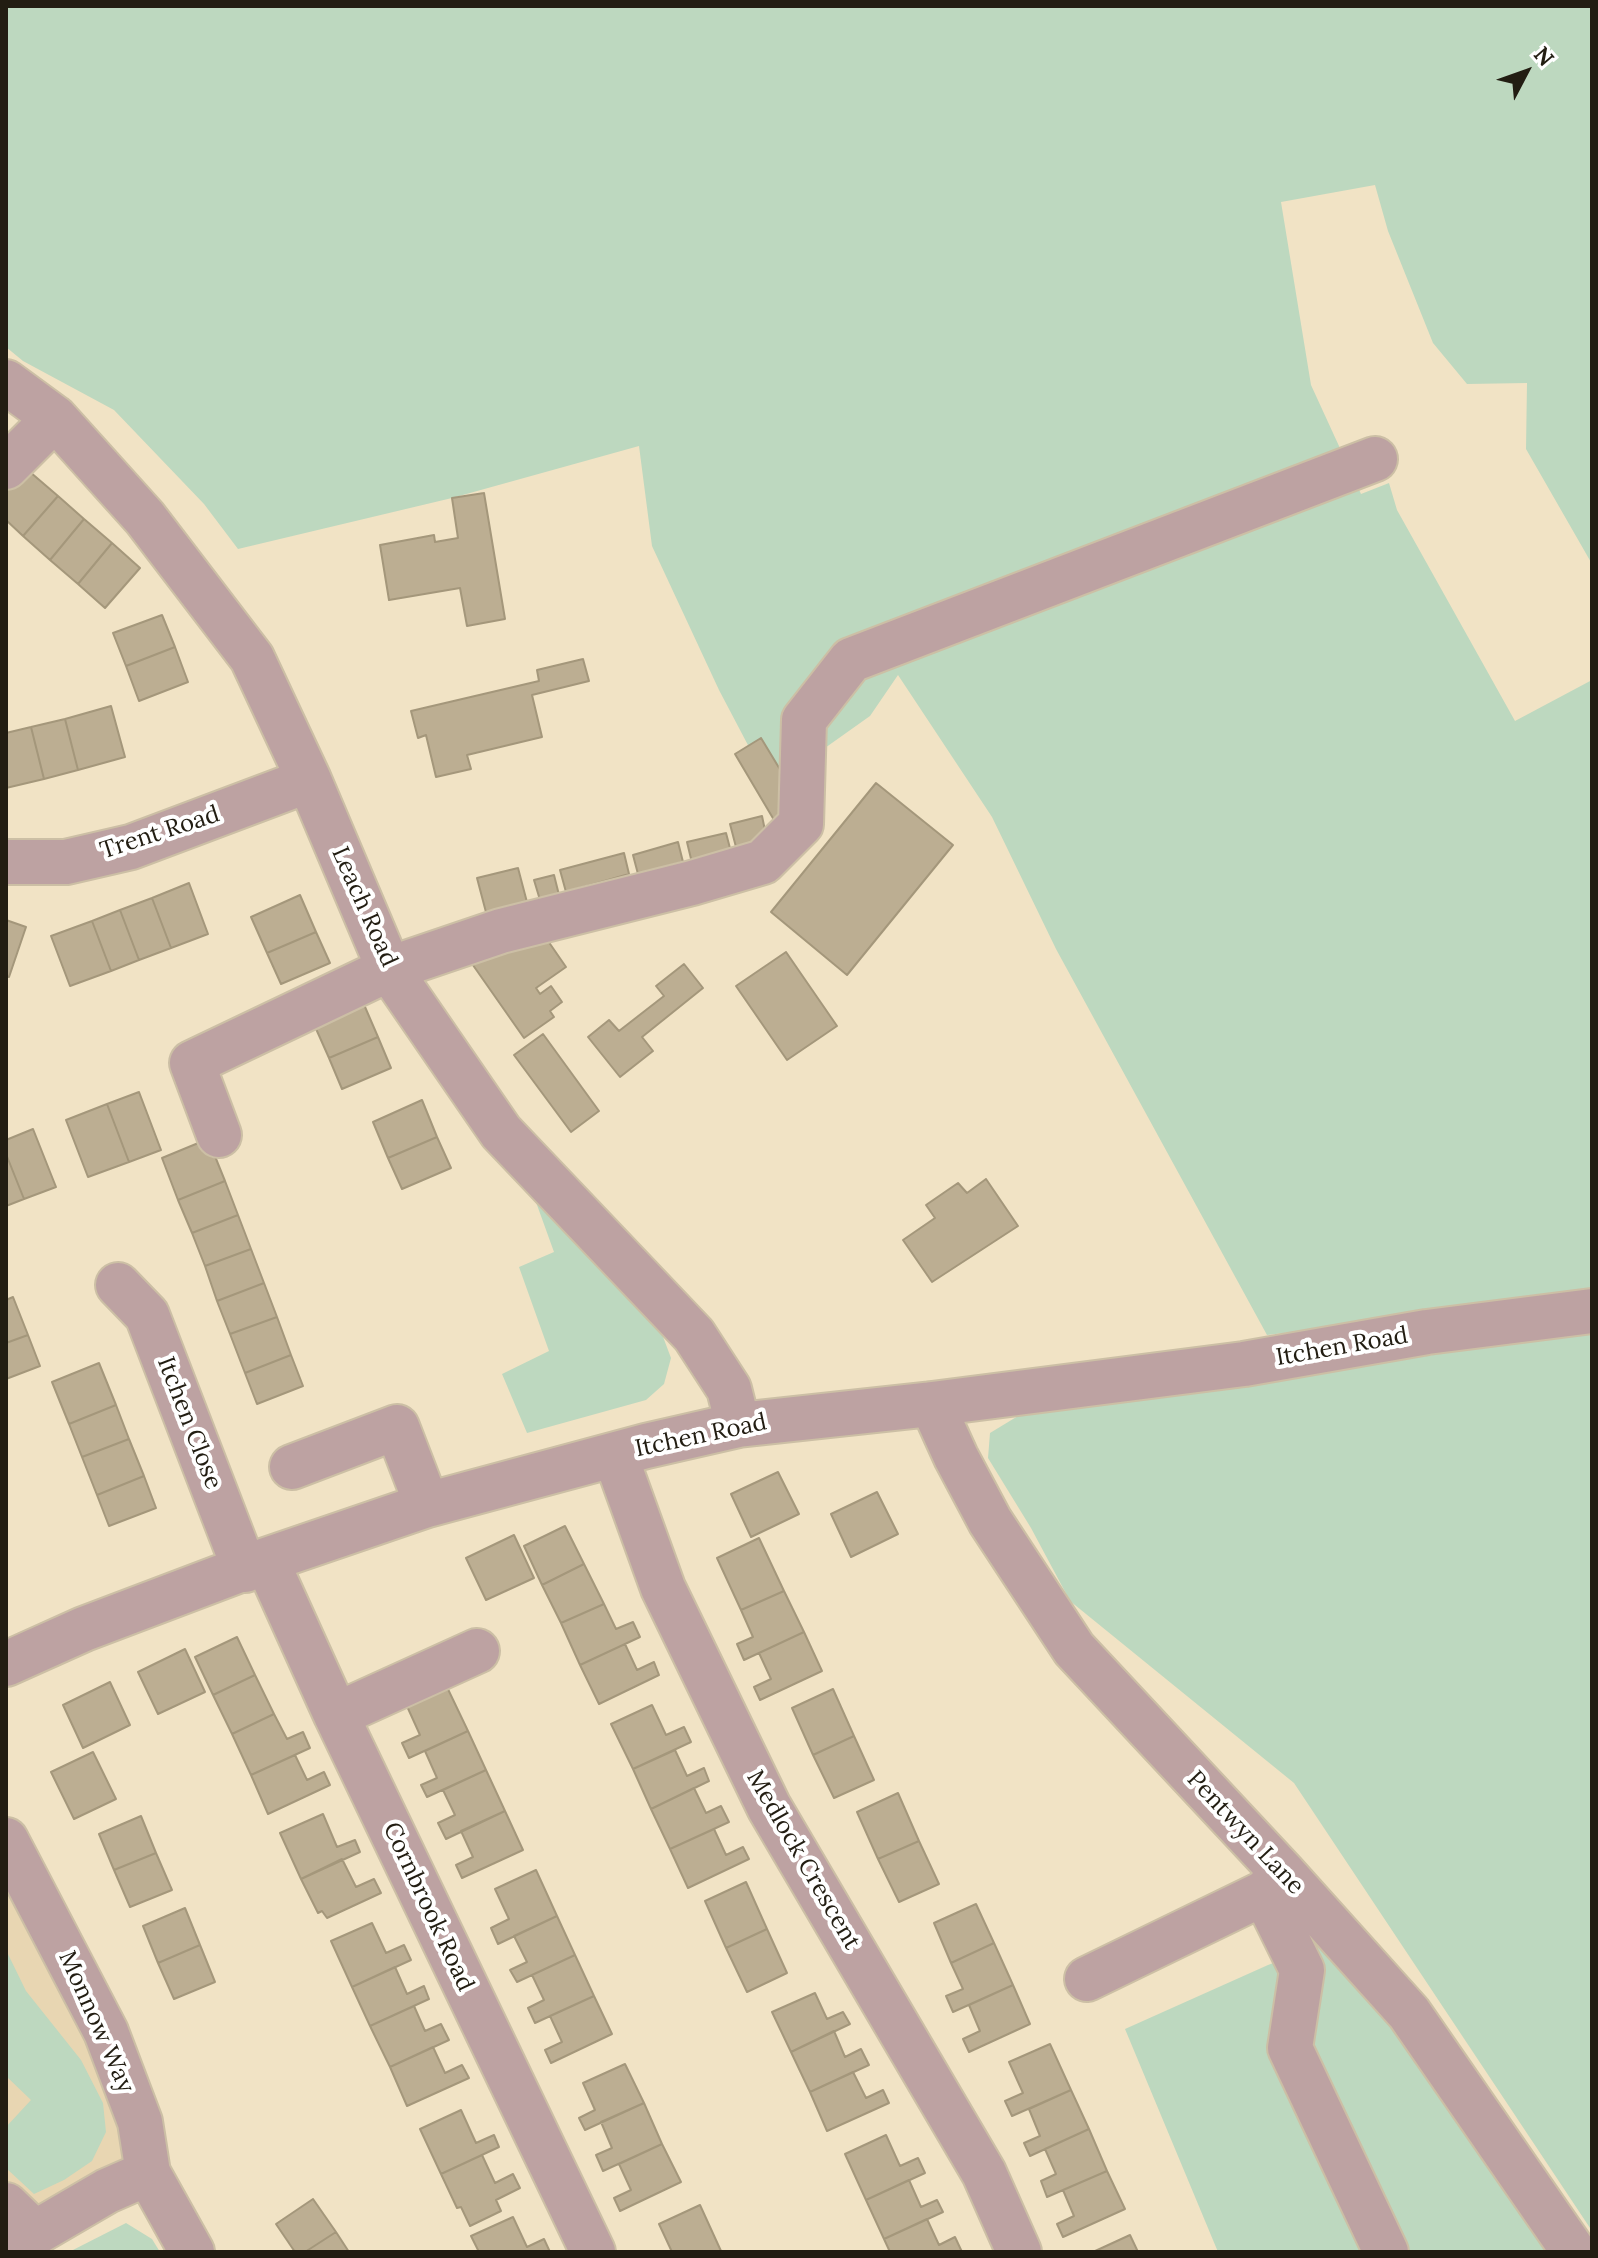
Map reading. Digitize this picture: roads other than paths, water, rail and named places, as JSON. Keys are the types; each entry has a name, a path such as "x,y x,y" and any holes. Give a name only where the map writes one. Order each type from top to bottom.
{"street":[{"name":"Leach Road","path":"6,382 55,418 145,518 252,658 309,780 389,969 501,1132 694,1335 729,1389 738,1425"},
{"path":"6,467 55,418"},
{"path":"219,1135 192,1063 389,969 501,931 763,862 801,824 804,720 851,660 1375,459"},
{"name":"Trent Road","path":"6,862 66,862 131,847 309,780"},
{"name":"Itchen Close","path":"118,1285 147,1315 256,1565"},
{"name":"Itchen Road","path":"6,1664 84,1629 427,1505 738,1425 1244,1364 1427,1332 1592,1311"},
{"name":"Pentwyn Lane","path":"932,1404 990,1521 1074,1649 1274,1883 1409,2013 1574,2252"},
{"path":"292,1467 397,1427 427,1505"},
{"name":"Medlock Crescent","path":"615,1455 663,1588 769,1807 984,2173 1019,2252"},
{"name":"Cornbrook Road","path":"256,1565 336,1715 593,2252"},
{"path":"336,1715 477,1651"},
{"name":"Monnow Way","path":"6,1840 106,2032 140,2122 148,2173 192,2252"},
{"path":"1087,1979 1274,1883 1302,1970 1290,2048 1386,2252"},
{"path":"17,2230 148,2173"}]}
